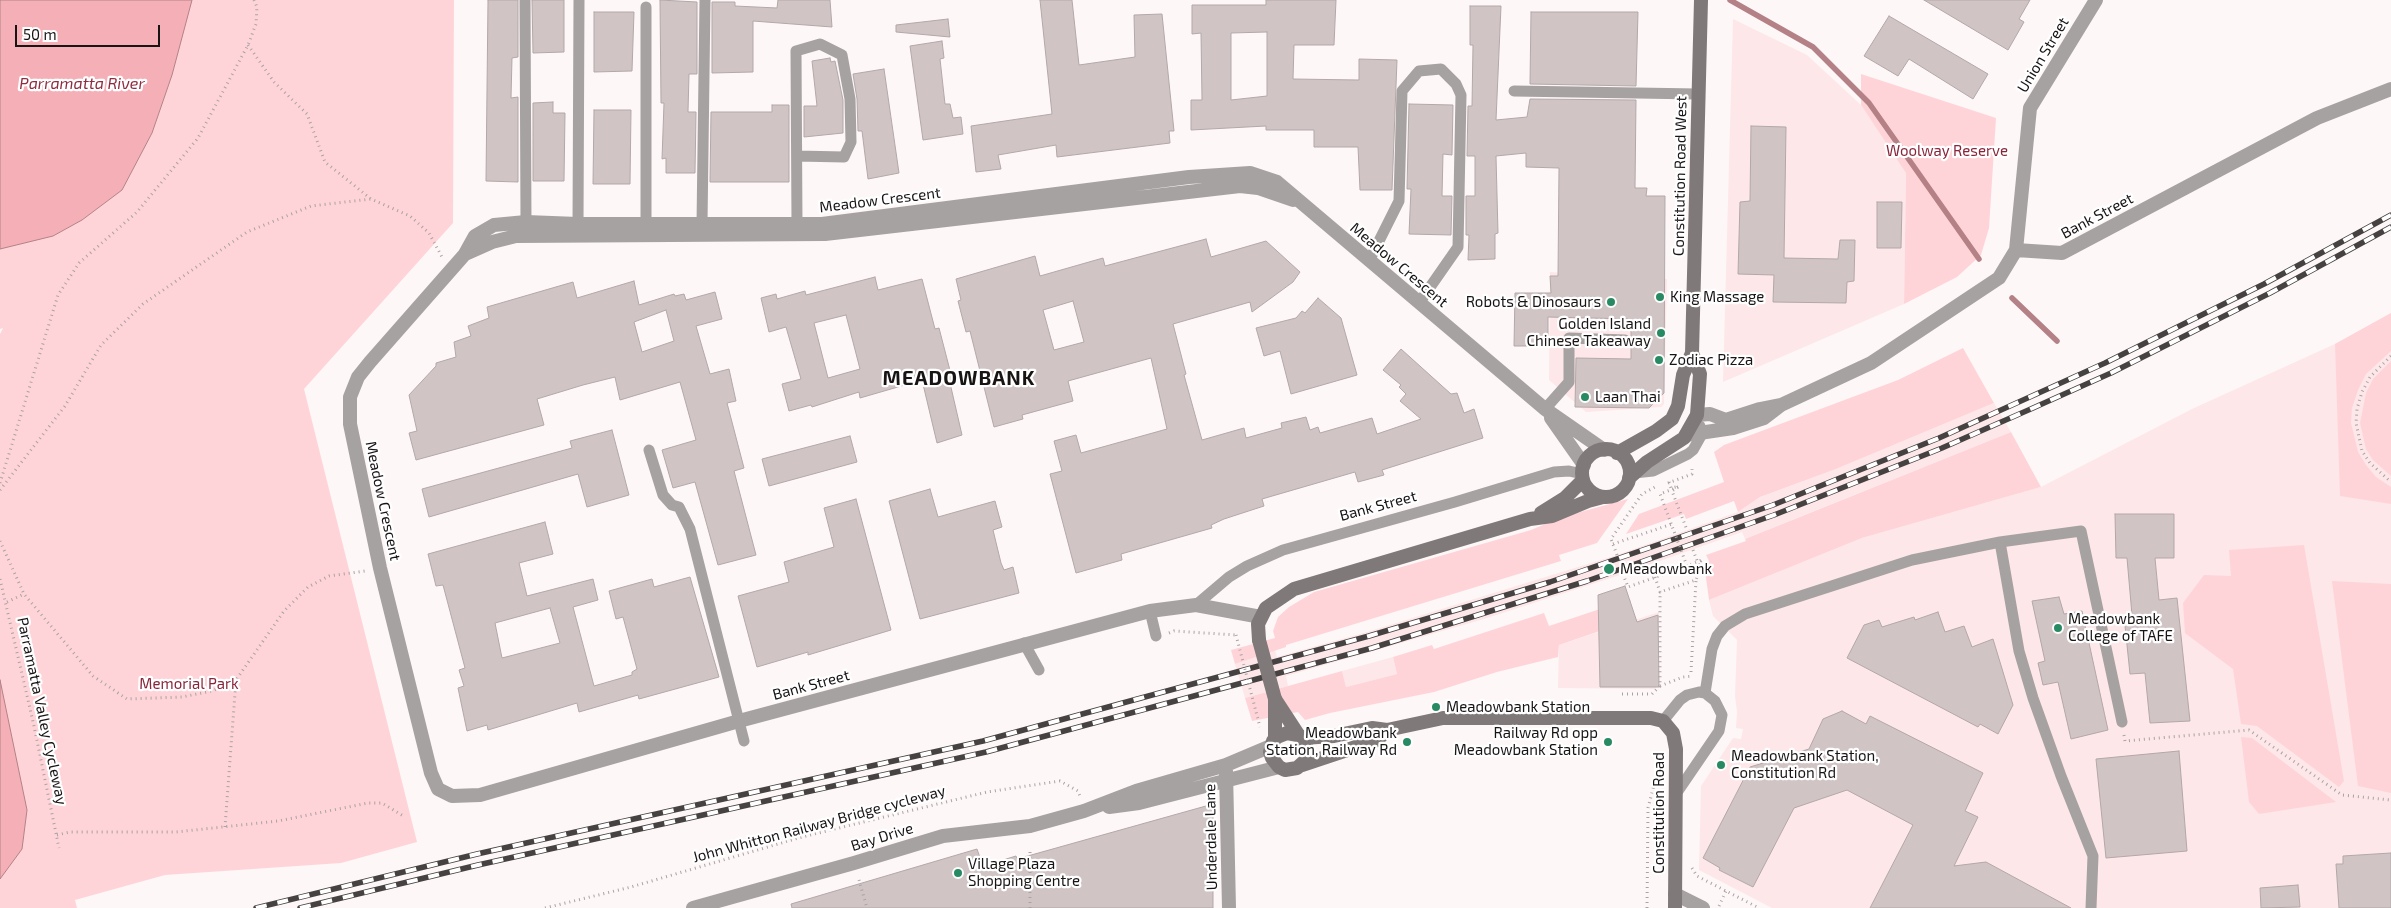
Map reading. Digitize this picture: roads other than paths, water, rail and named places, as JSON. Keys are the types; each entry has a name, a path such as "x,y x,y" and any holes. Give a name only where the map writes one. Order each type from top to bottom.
{"main road":[{"name":"Constitution Road West","path":"1672,419 1678,406 1683,375 1692,353 1701,0"},
{"name":"Constitution Road West","path":"1692,353 1700,374 1697,415"},
{"path":"1530,519 1565,498 1583,473 1590,456 1610,451 1656,431 1672,419 1697,415"},
{"path":"1387,730 1377,740 1291,770 1280,767 1272,758 1273,743 1279,717 1276,699 1259,640 1258,624 1261,617 1274,601 1304,584 1530,519 1552,516 1588,501 1616,495 1647,462 1686,435 1697,415"},
{"path":"1610,451 1628,464 1632,476"},
{"path":"1583,473 1590,492 1603,497"},
{"path":"1279,717 1306,742 1308,754 1302,765"},
{"path":"1273,743 1287,733 1300,736 1334,736 1372,728 1387,730 1425,721 1462,718 1650,718 1663,721"},
{"name":"Constitution Road","path":"1663,721 1669,726 1676,741 1675,901"}],"street":[{"name":"Union Street","path":"2016,250 2030,108 2096,0"},
{"name":"Bank Street","path":"2016,250 2062,253 2317,118 2391,89"},
{"name":"Meadow Crescent","path":"438,789 431,773 380,568 350,424 350,397 358,377 370,362 465,254 478,234 494,225 526,222 578,224 822,224 1189,177 1238,173 1263,176 1277,182 1545,409 1610,451"},
{"name":"Meadow Crescent","path":"465,254 492,242 516,236 825,234 1240,186 1258,188 1302,203"},
{"path":"1686,435 1733,428 1764,418 1781,405 1879,358 1999,278 2016,250"},
{"path":"1697,415 1710,414 1726,420 1760,409 1781,405"},
{"name":"Meadow Crescent","path":"1545,409 1583,473"},
{"name":"Bank Street","path":"438,789 452,796 480,795 739,721 1024,643 1150,611 1196,604 1261,617"},
{"name":"Bay Drive","path":"693,908 943,836 1030,826 1084,811 1136,791 1226,765 1273,743"},
{"name":"Underdale Lane","path":"1226,765 1229,908"},
{"name":"Bay Drive","path":"1084,811 1139,803 1280,767"},
{"path":"1675,901 1703,908"}],"lane":[{"path":"525,0 526,222"},
{"path":"578,224 579,0"},
{"path":"702,224 705,0"},
{"path":"646,7 646,224"},
{"path":"797,156 844,157 851,142 850,99 842,55 820,44 796,51 797,224"},
{"path":"1369,261 1399,201 1402,91 1419,71 1441,69 1456,84 1461,95 1458,247 1419,303"},
{"path":"1514,91 1698,94"},
{"path":"1545,409 1569,382 1569,338 1625,340"},
{"path":"1632,476 1654,471 1693,450 1702,434 1697,415"},
{"path":"649,450 663,495 672,505 679,507 690,529 744,741"},
{"name":"Bank Street","path":"1196,604 1236,573 1283,550 1456,502 1554,472 1569,471 1583,473"},
{"path":"1705,693 1712,649 1717,636 1725,626 1735,619 1912,560 2000,542 2081,531 2122,722"},
{"path":"2000,542 2020,651 2033,698 2061,776 2093,856 2091,908"},
{"path":"1150,611 1156,636"},
{"path":"1024,643 1039,670"},
{"path":"1663,721 1675,705 1687,695 1699,692 1705,693 1720,706 1722,724 1720,731 1676,794"}],"water":[{"name":"Parramatta River","path":"0,0 192,0 172,75 152,133 122,190 82,220 53,236 0,249"},
{"path":"0,680 27,810 22,849 0,879"}],"waterway":[{"path":"1730,0 1813,47 1869,103 1979,259"},
{"path":"2012,298 2057,341"}],"railway":[{"path":"256,908 477,854 983,741 1369,636 1550,582 1773,505 1939,438 2105,363 2264,284 2391,215"},
{"path":"300,908 478,865 986,752 1372,648 1587,581 1774,515 1942,448 2033,408 2111,373 2270,293 2391,227"}],"place":[{"name":"King Massage","path":"1660,297"},
{"name":"Robots & Dinosaurs","path":"1611,302"},
{"name":"Golden Island Chinese Takeaway","path":"1661,333"},
{"name":"Zodiac Pizza","path":"1659,360"},
{"name":"Laan Thai","path":"1585,397"},
{"name":"Meadowbank","path":"1609,569"},
{"name":"Meadowbank College of TAFE","path":"2058,628"},
{"name":"Meadowbank Station","path":"1436,707"},
{"name":"Meadowbank Station, Railway Rd","path":"1407,742"},
{"name":"Railway Rd opp Meadowbank Station","path":"1608,742"},
{"name":"Meadowbank Station, Constitution Rd","path":"1721,765"},
{"name":"Village Plaza Shopping Centre","path":"958,873"}],"district":[{"name":"MEADOWBANK","path":"959,378"}],"park label":[{"name":"Woolway Reserve","path":"1947,151"},
{"name":"Memorial Park","path":"189,684"}]}
